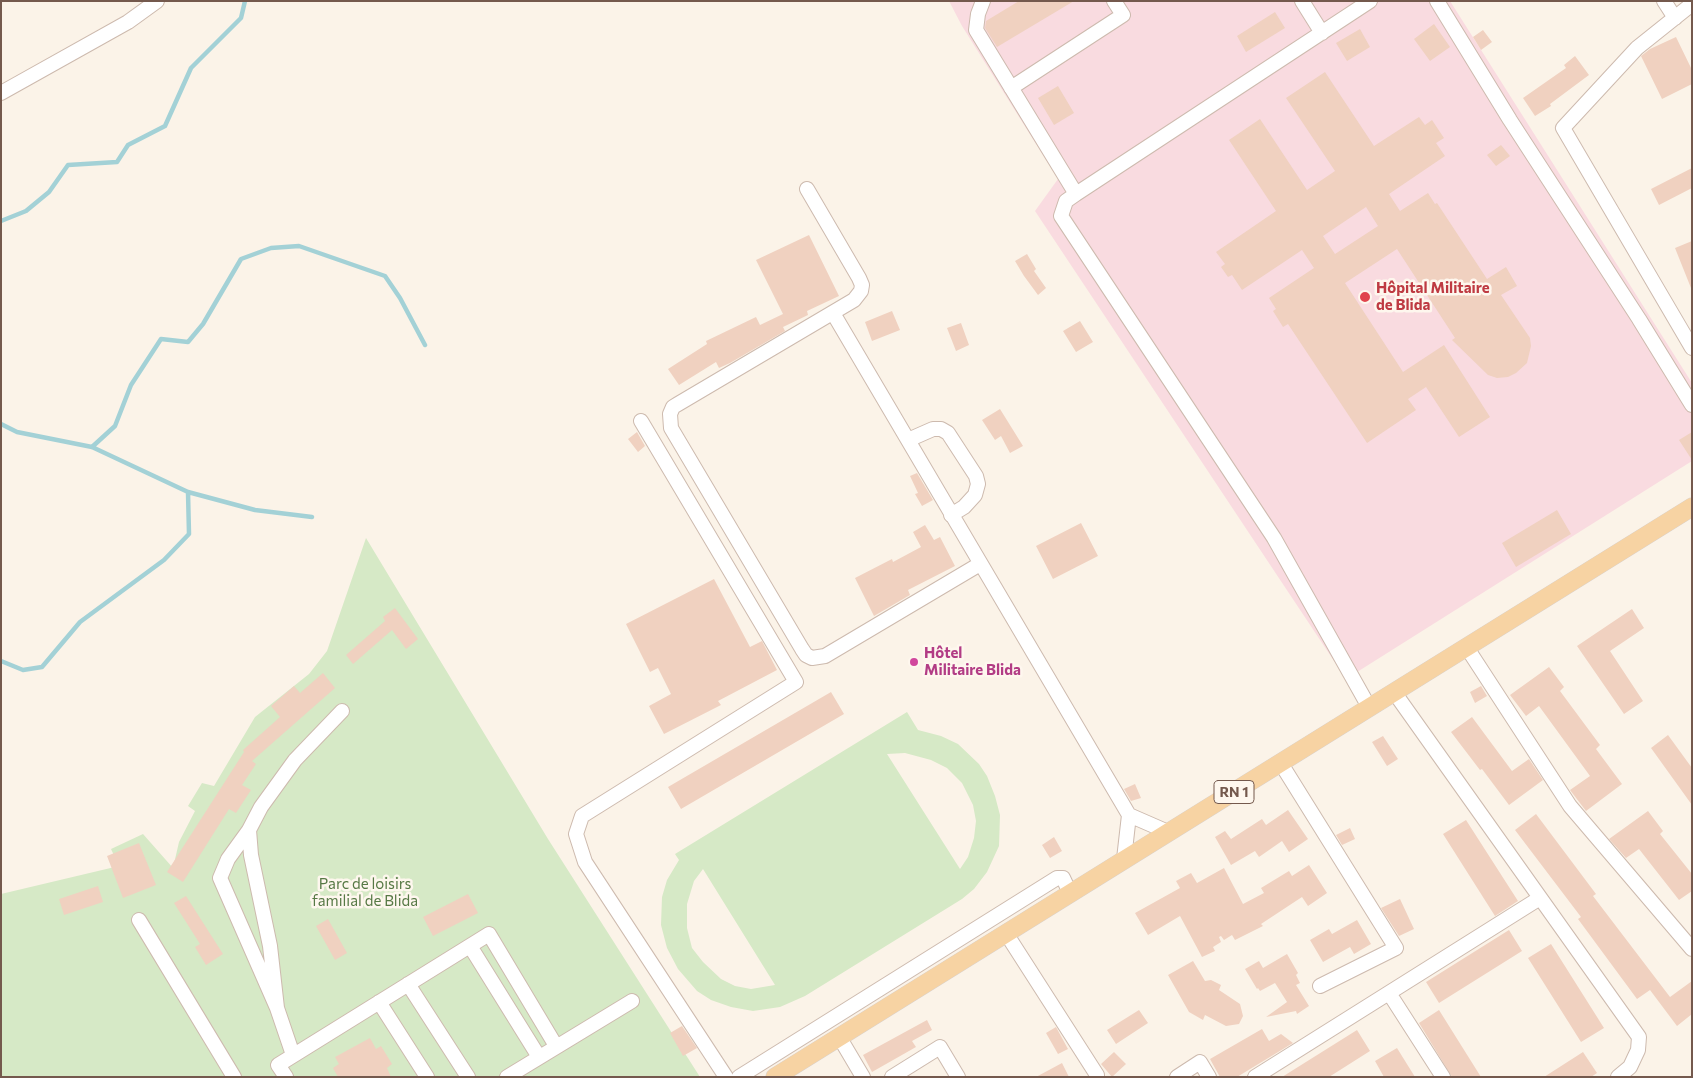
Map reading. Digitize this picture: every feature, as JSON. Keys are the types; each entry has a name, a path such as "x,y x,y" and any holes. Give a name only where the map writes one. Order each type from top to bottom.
{"main road":[{"name":"RN 1","path":"775,1077 1692,507"},
{"name":"RN 1","path":"793,1077 1692,516"}],"street":[{"path":"1,93 128,22 158,1"},
{"path":"983,1 978,14 976,30 1076,194"},
{"path":"1011,88 1123,15 1114,1"},
{"path":"1302,1 1322,32"},
{"path":"1369,707 1274,538 1060,216 1066,201 1076,194 1370,1"},
{"path":"1437,1 1510,120 1639,319 1692,405"},
{"path":"1664,1 1675,18"},
{"path":"1692,4 1637,48 1562,128 1692,348"},
{"path":"807,189 859,278 862,286 861,291 854,300 833,313 678,404 670,414 672,428 774,603 806,655 812,658 825,656 980,564"},
{"path":"833,313 1129,815 1168,832"},
{"path":"641,421 796,682 582,816 576,834 585,862 726,1077"},
{"path":"908,440 933,429 941,429 948,433 976,476 978,484 974,495 964,507 951,515"},
{"path":"1471,654 1570,806 1692,949"},
{"path":"1399,699 1639,1037 1638,1050 1630,1067 1618,1077"},
{"path":"293,1055 277,1008 220,878 228,859 249,830 261,807 295,760 342,711"},
{"path":"1285,770 1396,948 1320,986"},
{"path":"1124,859 1129,815"},
{"path":"249,830 251,855 270,946 277,1008"},
{"path":"739,1077 1058,878 1063,878 1070,893"},
{"path":"1255,1077 1540,898"},
{"path":"139,920 234,1077"},
{"path":"286,1077 278,1065 489,934 556,1046"},
{"path":"1011,941 1097,1075"},
{"path":"470,946 539,1057"},
{"path":"408,984 468,1077"},
{"path":"1389,993 1443,1077"},
{"path":"507,1077 632,1001"},
{"path":"378,1002 427,1077"},
{"path":"844,1045 863,1077"},
{"path":"892,1077 940,1047 958,1077"},
{"path":"1177,1077 1200,1062 1209,1077"}],"shaded area":[{"name":"Hôpital Militaire de Blida","path":"949,1 1450,1 1692,383 1692,461 1346,679 1035,211 1058,179 962,26"}],"green space":[{"name":"Parc de loisirs familial de Blida","path":"366,538 548,839 700,1077 1,1077 1,894 119,866 111,849 143,834 173,868 179,842 195,811 188,806 202,783 214,786 255,717 309,674 327,651"},
{"path":"907,712 918,730 941,736 958,744 979,764 987,776 1000,815 999,846 987,872 974,889 962,899 805,996 780,1007 753,1011 731,1007 711,1000 697,991 678,969 667,948 661,925 662,897 667,880 679,860 675,854","holes":["905,753 931,760 947,768 962,783 973,805 976,821 974,838 968,857 960,869 887,754","703,869 775,985 751,989 735,986 721,979 703,962 692,948 687,928 687,904 694,881"]}],"building":[{"path":"1019,1 1074,1 997,47 985,28 986,21"},
{"path":"1275,12 1285,28 1246,52 1237,36"},
{"path":"1434,24 1450,47 1430,61 1414,39"},
{"path":"1360,29 1370,47 1347,61 1336,43"},
{"path":"1483,30 1492,42 1481,50 1473,37"},
{"path":"1676,37 1692,70 1692,84 1662,99 1641,56 1650,49"},
{"path":"1575,56 1589,75 1550,104 1551,106 1535,116 1523,98 1566,68 1564,65"},
{"path":"1325,72 1374,146 1419,117 1425,125 1432,120 1444,138 1436,143 1445,156 1389,194 1400,211 1428,193 1435,204 1437,203 1487,279 1506,267 1517,286 1501,295 1530,338 1531,346 1527,363 1516,373 1508,377 1497,378 1488,375 1452,340 1455,338 1397,249 1345,283 1403,372 1444,345 1490,417 1459,437 1426,387 1408,399 1416,410 1367,443 1288,324 1283,327 1273,311 1276,309 1269,298 1314,268 1302,250 1242,290 1232,275 1228,277 1221,267 1225,264 1216,252 1276,211 1229,140 1260,119 1307,190 1335,171 1286,98","holes":["1366,207 1378,226 1335,254 1323,236"]},
{"path":"1058,86 1074,113 1054,125 1038,98"},
{"path":"1501,145 1510,156 1496,166 1487,155"},
{"path":"1692,168 1692,188 1659,205 1651,189"},
{"path":"809,235 839,296 807,311 808,315 783,327 785,331 730,363 719,368 716,362 679,385 668,369 707,344 706,341 756,317 760,325 783,314 756,260"},
{"path":"1692,241 1692,288 1691,288 1675,248"},
{"path":"1027,254 1036,269 1034,271 1046,288 1038,295 1015,261"},
{"path":"892,311 900,330 872,341 865,322"},
{"path":"1080,321 1093,342 1076,352 1063,331"},
{"path":"961,323 969,345 956,351 947,328"},
{"path":"1000,409 1023,446 1010,453 1001,436 995,440 982,420"},
{"path":"637,432 645,446 638,452 628,439"},
{"path":"1692,432 1692,460 1679,440"},
{"path":"917,473 933,500 922,506 915,494 918,493 910,476"},
{"path":"1557,510 1571,534 1516,567 1502,543"},
{"path":"1081,523 1098,556 1053,579 1036,546"},
{"path":"925,525 934,540 940,537 955,566 908,590 910,595 874,616 855,578 892,559 893,562 921,547 913,532"},
{"path":"714,579 750,647 762,641 777,670 718,701 721,705 664,734 649,706 671,694 658,668 650,672 626,624"},
{"path":"395,608 418,639 406,649 392,630 353,664 346,655 385,621 383,617"},
{"path":"1632,609 1644,628 1610,651 1643,701 1624,714 1577,646"},
{"path":"1549,667 1564,687 1560,691 1600,745 1596,749 1622,784 1586,811 1570,790 1590,776 1539,706 1526,716 1510,695"},
{"path":"323,673 335,688 252,761 256,764 242,785 251,790 236,813 229,809 183,882 167,872 244,752 243,750 280,717 271,706 294,686 300,693"},
{"path":"1481,686 1487,696 1475,703 1470,692"},
{"path":"831,692 844,714 681,809 668,787"},
{"path":"1472,717 1512,771 1529,759 1543,780 1509,805 1451,732"},
{"path":"1668,735 1692,768 1692,805 1651,748"},
{"path":"1383,736 1398,759 1387,766 1372,742"},
{"path":"1135,784 1141,798 1131,801 1124,789"},
{"path":"1288,810 1308,839 1289,852 1282,841 1259,857 1255,851 1231,865 1215,837 1225,831 1231,839 1262,819 1266,825"},
{"path":"1648,811 1663,831 1660,834 1692,874 1692,891 1679,900 1639,849 1626,858 1609,839"},
{"path":"1536,814 1596,894 1593,896 1670,997 1692,981 1692,1014 1677,1026 1650,990 1637,999 1578,919 1581,917 1515,830"},
{"path":"1466,820 1518,901 1495,916 1443,834"},
{"path":"1350,828 1355,839 1342,845 1336,835"},
{"path":"1054,837 1062,851 1050,858 1042,845"},
{"path":"139,843 156,885 123,898 107,856"},
{"path":"1309,865 1327,893 1308,906 1302,897 1261,924 1263,926 1235,940 1232,935 1224,940 1221,936 1219,937 1221,942 1213,947 1215,951 1202,957 1180,916 1148,935 1135,913 1180,888 1176,881 1191,873 1197,883 1224,868 1243,904 1264,893 1261,888 1289,871 1292,876"},
{"path":"98,886 103,902 64,915 59,899"},
{"path":"468,894 478,913 433,936 423,917"},
{"path":"186,896 223,954 206,965 195,947 200,944 174,903"},
{"path":"1400,899 1414,929 1399,936 1381,908"},
{"path":"328,919 347,953 335,960 316,926"},
{"path":"1357,920 1371,944 1354,954 1350,947 1323,962 1310,940 1329,929 1332,934"},
{"path":"1509,930 1522,951 1439,1003 1426,982"},
{"path":"1551,944 1604,1028 1581,1042 1528,958"},
{"path":"1287,954 1298,973 1296,975 1300,983 1296,985 1309,1006 1297,1014 1296,1011 1266,1017 1287,1002 1275,983 1260,991 1257,989 1245,969 1259,961 1263,968"},
{"path":"1193,961 1205,981 1211,980 1221,985 1219,990 1240,1004 1243,1016 1239,1024 1226,1026 1205,1015 1203,1020 1189,1012 1168,975"},
{"path":"1139,1010 1148,1023 1116,1044 1107,1030"},
{"path":"1439,1010 1481,1077 1452,1077 1419,1023"},
{"path":"927,1020 932,1030 912,1041 916,1047 872,1072 863,1055"},
{"path":"682,1026 697,1048 683,1056 670,1033"},
{"path":"1056,1027 1068,1049 1058,1054 1046,1033"},
{"path":"1262,1029 1269,1041 1281,1034 1293,1043 1237,1077 1220,1077 1210,1059"},
{"path":"1357,1030 1370,1051 1329,1077 1282,1077"},
{"path":"370,1038 376,1049 381,1046 392,1064 387,1068 391,1077 338,1077 333,1068 339,1064 335,1057"},
{"path":"1397,1048 1415,1077 1384,1077 1375,1061"},
{"path":"1114,1052 1126,1064 1112,1077 1101,1064"},
{"path":"1583,1052 1597,1073 1591,1077 1544,1077"},
{"path":"1062,1063 1069,1077 1036,1077"}],"waterway":[{"path":"1,221 26,211 49,192 68,165 117,162 128,145 165,126 191,68 241,18 245,1"},
{"path":"92,447 115,426 131,385 161,339 188,342 203,324 241,259 271,248 299,246 385,276 400,298 425,345"},
{"path":"1,424 17,432 92,447 188,492 255,510 312,517"},
{"path":"1,661 23,670 42,667 80,622 164,560 189,534 188,492"}],"place":[{"name":"Hôpital Militaire de Blida","path":"1365,297"},
{"name":"Hôtel Militaire Blida","path":"914,662"}]}
